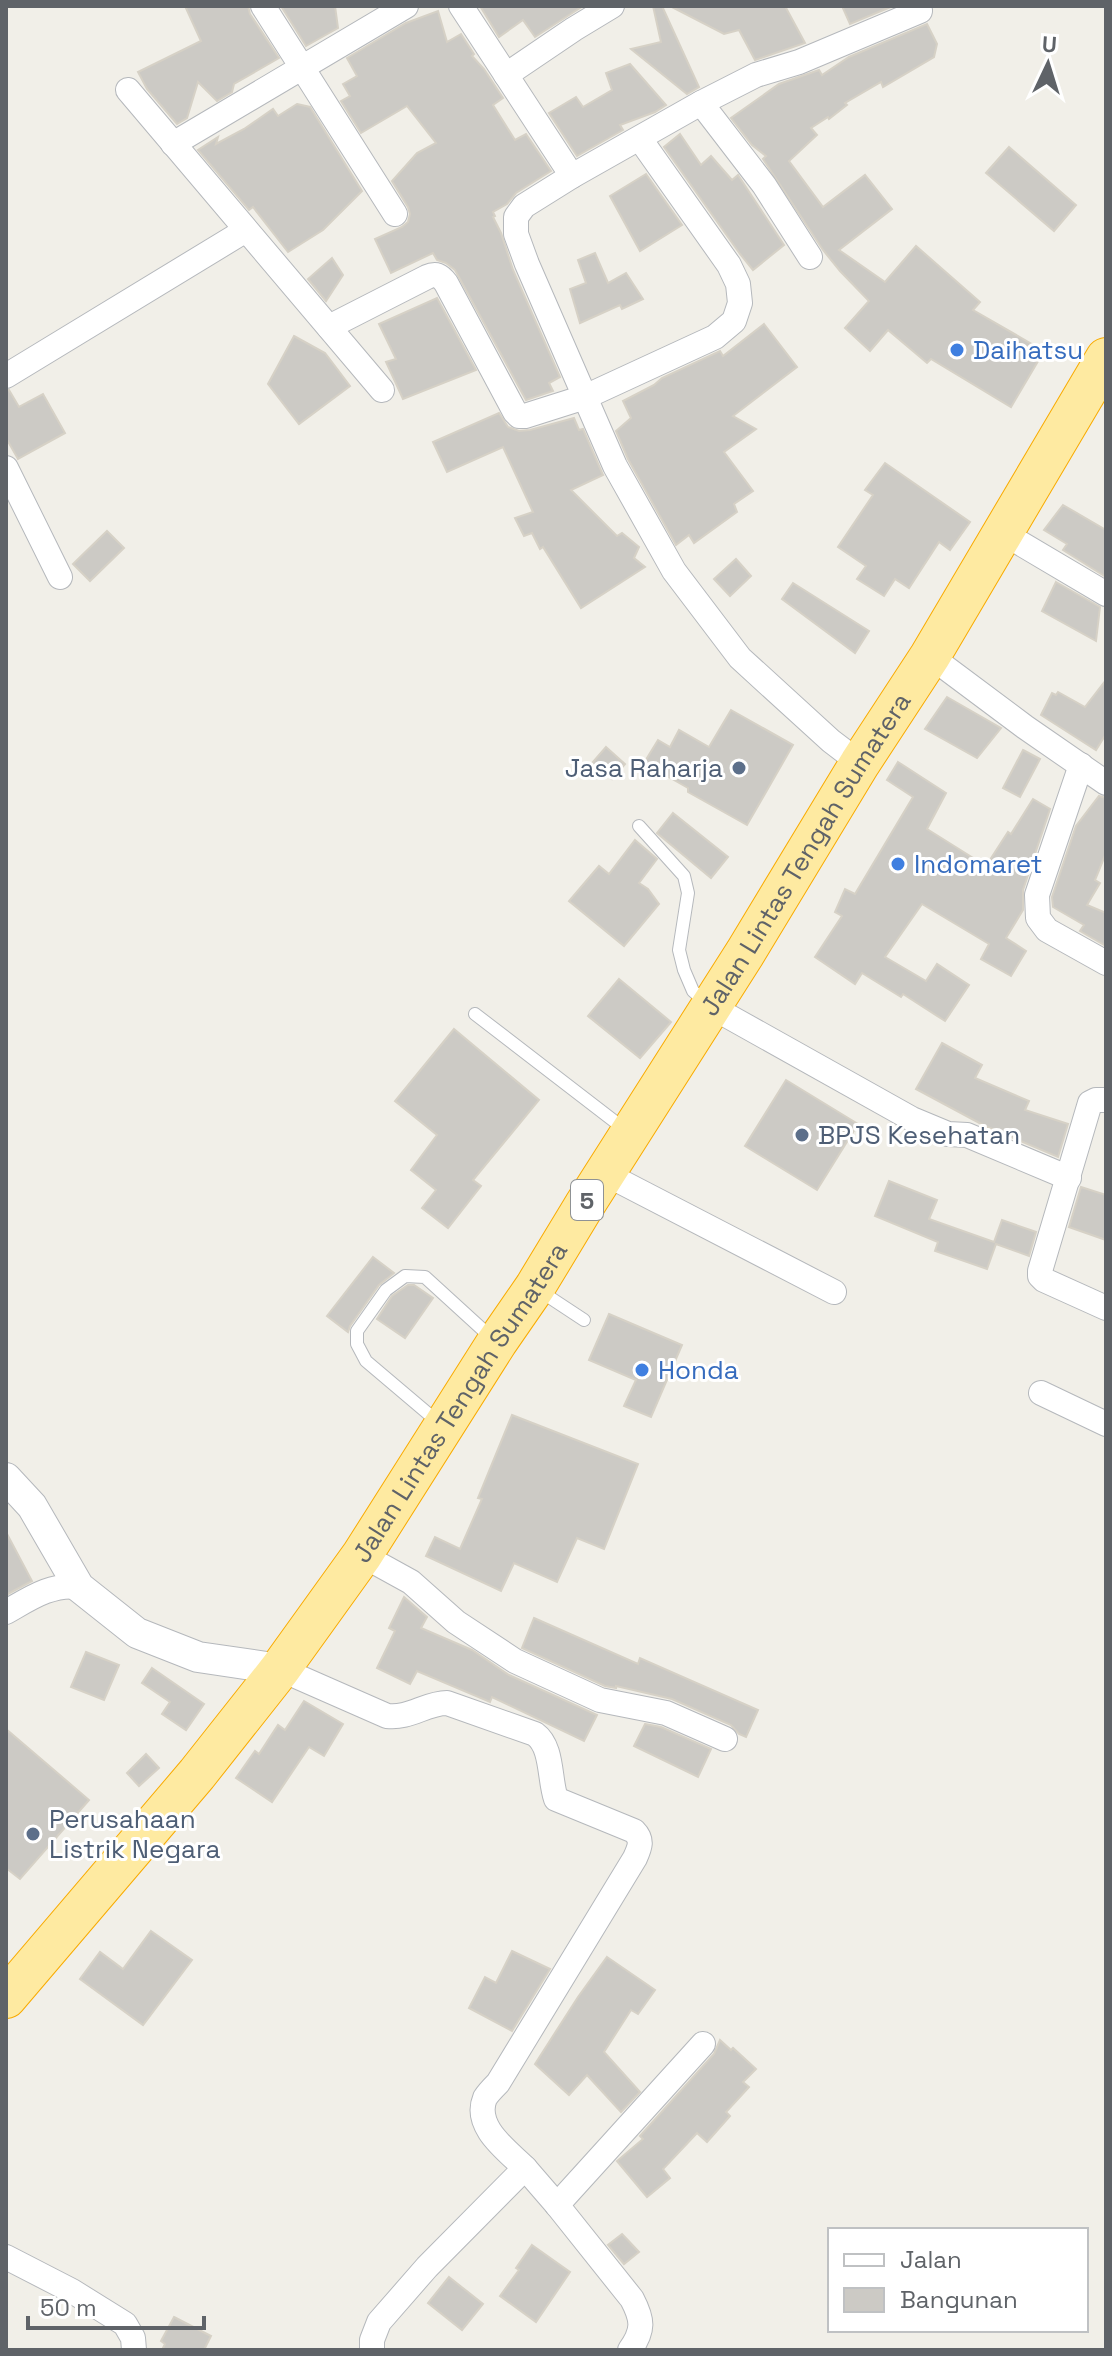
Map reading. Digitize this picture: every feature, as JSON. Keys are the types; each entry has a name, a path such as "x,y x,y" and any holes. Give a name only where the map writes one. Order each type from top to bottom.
{"highway":[{"name":"Jalan Lintas Tengah Sumatera","path":"6,1998 197,1774 280,1669 362,1555 535,1287 745,953 860,763 930,656 1106,358"}],"street":[{"path":"263,6 395,214"},
{"path":"173,144 406,6"},
{"path":"461,6 572,176"},
{"path":"506,75 612,6"},
{"path":"860,763 831,741 740,658 674,571 615,466 516,234 516,217 524,206 572,176 701,103 756,75 799,62 920,11"},
{"path":"128,90 382,390"},
{"path":"701,103 764,185 810,257"},
{"path":"329,327 433,274 440,276 519,416 585,397 715,337 734,321 740,303 738,284 729,265 640,139"},
{"path":"6,376 246,230"},
{"path":"6,468 60,577"},
{"path":"1003,533 1106,594"},
{"path":"930,656 1106,783"},
{"path":"1081,765 1037,895 1038,918 1047,930 1106,963"},
{"path":"710,1006 912,1119 948,1134 967,1135 1069,1178"},
{"path":"1106,1100 1090,1103 1040,1276 1106,1308"},
{"path":"604,1173 834,1292"},
{"path":"1041,1393 1106,1424"},
{"path":"6,1478 32,1506 79,1587 137,1633 198,1657 280,1669 387,1716 402,1716 438,1703 447,1703 535,1734 544,1743 556,1799 638,1835 640,1847 635,1858 498,2083 485,2098 483,2116 489,2132 557,2205 632,2299 641,2316 639,2336 630,2350"},
{"path":"362,1555 411,1582 456,1622 515,1661 600,1700 666,1713 725,1739"},
{"path":"6,1612 43,1592 66,1585 79,1587"},
{"path":"557,2205 703,2044"},
{"path":"372,2350 372,2340 379,2322 427,2267 525,2168"},
{"path":"6,2257 72,2291 125,2324 133,2338 134,2350"}],"lane":[{"path":"639,826 684,876 688,893 679,950 693,991 710,1006"},
{"path":"475,1014 630,1133"},
{"path":"443,1427 366,1361 357,1344 357,1331 386,1290 405,1276 425,1277 497,1342"},
{"path":"535,1287 584,1320"}],"building":[{"path":"185,6 248,6 279,58 234,84 232,92 217,101 198,82 187,118 177,124 147,89 138,72 201,41"},
{"path":"281,6 335,6 338,28 306,46"},
{"path":"480,6 583,6 535,37 523,20 499,37"},
{"path":"653,6 662,6 699,87 687,94 631,49 661,42"},
{"path":"670,6 785,6 805,43 755,60 739,30 724,34"},
{"path":"842,6 893,6 850,24"},
{"path":"438,11 447,42 461,34 474,54 472,56 503,98 493,105 515,140 526,134 551,171 493,212 513,270 560,377 549,383 553,391 526,400 455,270 437,260 433,253 391,273 375,239 408,222 408,207 392,181 417,153 436,143 407,106 361,133 341,101 350,96 343,84 357,76 347,58 406,23"},
{"path":"927,24 937,44 934,57 883,87 881,82 845,103 847,105 829,119 811,128 817,135 789,161 823,207 865,175 892,209 839,250 885,282 916,246 980,302 973,310 1044,351 1011,407 931,359 927,363 888,330 870,351 845,328 869,301 823,250 763,159 766,156 752,145 731,118 779,84 819,70 822,75 849,57"},
{"path":"630,64 666,105 620,125 623,130 577,156 549,113 576,97 583,107 612,90 606,73"},
{"path":"297,104 310,107 362,191 323,230 288,252 253,207 249,210 198,150 218,137 216,144 244,129 273,109 278,116"},
{"path":"680,134 701,165 711,156 732,180 738,175 784,245 753,270 664,147"},
{"path":"1009,147 1076,205 1054,231 986,173"},
{"path":"646,174 682,225 640,251 610,196"},
{"path":"595,253 608,283 626,273 643,299 622,309 620,305 580,323 570,289 586,283 578,260"},
{"path":"332,258 343,275 326,301 308,279"},
{"path":"437,298 476,370 403,399 386,362 396,359 379,324"},
{"path":"764,324 797,367 733,416 756,429 724,452 753,491 734,504 737,512 694,543 689,535 676,545 628,459 616,431 631,418 623,401 662,378 720,351 723,356"},
{"path":"294,336 325,353 350,386 299,424 268,384"},
{"path":"9,390 19,407 43,394 65,433 18,459 6,438 6,391"},
{"path":"499,413 508,427 519,431 574,418 579,430 583,429 603,475 571,490 617,536 622,533 639,547 634,558 645,567 581,608 543,547 540,549 532,533 524,536 515,518 533,512 503,447 447,472 433,442"},
{"path":"885,463 970,522 950,550 939,542 909,588 895,579 884,596 857,579 866,566 838,547 873,495 865,490"},
{"path":"1063,505 1106,530 1106,577 1063,550 1067,544 1044,530"},
{"path":"107,531 124,548 90,581 73,564"},
{"path":"736,559 751,576 730,596 714,579"},
{"path":"1056,582 1100,607 1096,641 1042,611"},
{"path":"793,583 869,631 855,653 782,599"},
{"path":"1106,680 1106,734 1096,750 1041,715 1052,693 1056,695 1058,692 1085,707"},
{"path":"947,697 1001,728 977,758 925,729"},
{"name":"Jasa Raharja","path":"731,710 793,745 747,825 644,763 658,740 670,747 679,730 709,747"},
{"path":"606,747 625,764 612,779 592,763"},
{"path":"1023,750 1040,759 1020,797 1003,788"},
{"path":"898,762 946,793 927,829 986,866 1033,799 1050,809 1023,890 1023,910 1006,938 1026,951 1011,976 981,959 989,944 922,904 885,957 926,981 937,964 969,985 945,1021 862,973 855,984 815,957 842,916 835,912 845,889 855,894 913,797 887,780"},
{"path":"1099,796 1106,798 1106,853 1095,880 1100,883 1087,905 1106,913 1106,946 1080,931 1084,925 1053,907 1052,897 1076,826"},
{"path":"673,813 728,857 711,878 657,833"},
{"path":"635,840 657,859 639,883 659,904 624,946 569,901 599,866 609,874"},
{"path":"619,979 671,1022 640,1058 588,1016"},
{"path":"454,1029 539,1100 473,1180 481,1186 448,1228 422,1208 436,1190 411,1170 437,1135 395,1101"},
{"path":"942,1043 982,1065 975,1078 1029,1101 1025,1110 1068,1124 1058,1157 985,1126 916,1089"},
{"name":"BPJS Kesehatan","path":"786,1080 858,1124 817,1190 745,1146"},
{"path":"889,1181 937,1200 929,1219 994,1242 1002,1220 1036,1232 1029,1256 996,1244 987,1269 935,1251 938,1242 875,1216"},
{"path":"1081,1187 1106,1195 1106,1240 1069,1227"},
{"path":"373,1257 394,1273 379,1285 348,1332 327,1316"},
{"path":"408,1285 414,1285 433,1298 405,1338 377,1319 392,1296"},
{"name":"Honda","path":"609,1314 682,1345 651,1417 624,1406 636,1380 589,1360"},
{"path":"512,1415 638,1464 604,1549 577,1538 557,1582 514,1563 501,1591 426,1556 435,1537 460,1549 482,1499 478,1498"},
{"path":"6,1532 32,1581 6,1595"},
{"path":"404,1597 427,1617 421,1628 472,1650 509,1675 597,1715 584,1741 492,1697 490,1702 417,1671 410,1684 377,1668 395,1631 389,1628"},
{"path":"534,1618 638,1664 640,1658 758,1710 746,1737 731,1725 672,1699 605,1686 522,1648"},
{"path":"86,1652 119,1665 104,1700 71,1687"},
{"path":"152,1668 204,1704 186,1730 162,1714 170,1702 142,1683"},
{"path":"304,1701 343,1724 324,1756 309,1747 272,1802 236,1778 255,1751 259,1754 278,1725 285,1730"},
{"path":"645,1724 661,1727 711,1749 698,1777 634,1746"},
{"name":"Perusahaan Listrik Negara","path":"6,1729 89,1800 20,1879 6,1868"},
{"path":"146,1754 159,1768 139,1786 127,1773"},
{"path":"151,1931 192,1960 143,2025 80,1979 100,1952 123,1969"},
{"path":"512,1951 550,1969 512,2031 469,2008 485,1977 496,1983"},
{"path":"607,1957 655,1990 638,2014 631,2010 604,2052 640,2092 621,2112 587,2075 569,2095 535,2064"},
{"path":"720,2040 756,2069 743,2082 749,2087 726,2112 730,2116 707,2142 697,2133 663,2169 670,2178 647,2197 617,2161 643,2139 640,2136 714,2054"},
{"path":"622,2234 639,2252 624,2264 608,2245"},
{"path":"532,2245 570,2272 536,2322 500,2296"},
{"path":"449,2277 483,2304 462,2330 428,2303"},
{"path":"174,2317 211,2336 204,2350 162,2350 165,2344 161,2341"}],"place":[{"name":"Daihatsu","path":"957,350"},
{"name":"Jasa Raharja","path":"739,768"},
{"name":"Indomaret","path":"898,864"},
{"name":"BPJS Kesehatan","path":"802,1135"},
{"name":"Honda","path":"642,1370"},
{"name":"Perusahaan Listrik Negara","path":"33,1834"}]}
